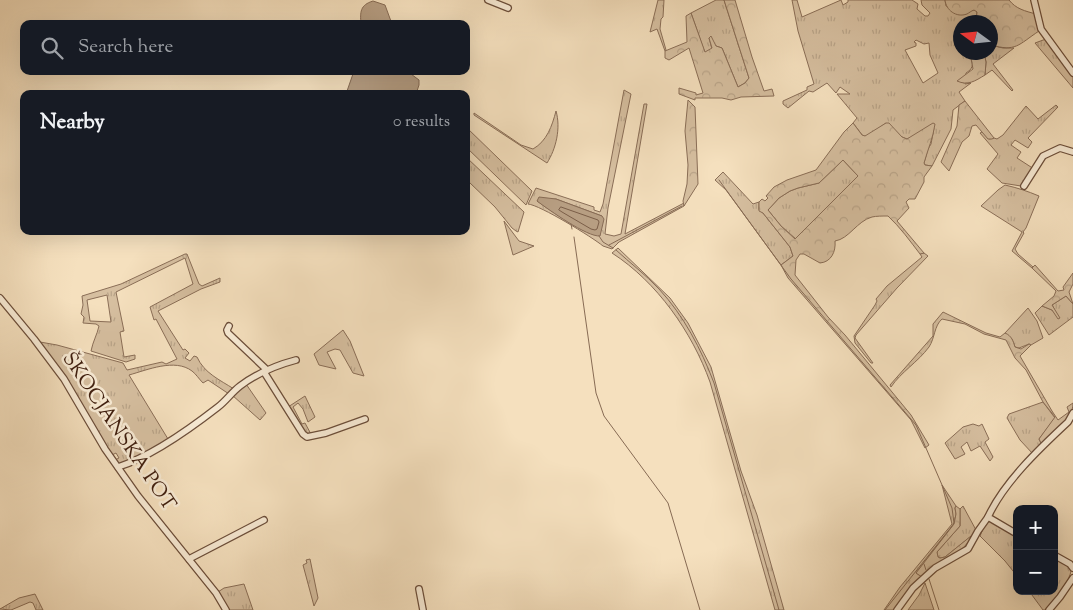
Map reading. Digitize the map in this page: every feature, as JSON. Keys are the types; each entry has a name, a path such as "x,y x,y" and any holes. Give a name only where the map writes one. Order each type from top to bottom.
{"street":[{"path":"488,0 508,8"},
{"path":"1034,0 1041,29 1073,73"},
{"path":"1024,186 1043,156 1060,148 1073,152"},
{"name":"ŠKOCJANSKA POT","path":"0,298 34,338 64,379 105,449 138,496 216,593 226,610"},
{"path":"229,326 228,333 265,371 303,434 307,437 326,433 365,419"},
{"path":"118,467 145,456 199,422 240,386 265,371 296,360"},
{"path":"896,610 913,588 935,568 968,549 1000,497 1019,472 1068,422 1073,413"},
{"path":"988,518 1013,532"},
{"path":"189,559 264,520"},
{"path":"1058,557 1070,564 1073,568"},
{"path":"1048,610 1073,578"},
{"path":"419,590 423,610"}],"green space":[{"path":"658,0 664,0 660,29 665,51 657,29 650,32"},
{"path":"716,0 724,0 749,78 738,87 722,48 716,46 709,38 712,49 705,53 691,13"},
{"path":"724,0 735,0 764,91 772,89 774,96 741,97 731,100 695,98 695,100 679,94 679,88 696,93 696,95 703,93 689,48 669,60 665,58 665,51 687,42 686,16 691,13 705,52 712,48 709,38 711,36 716,46 722,48 738,87 749,78"},
{"path":"792,0 797,0 802,17 841,0 843,5 848,0 912,0 918,4 917,9 925,16 928,16 930,13 922,5 921,0 945,0 946,6 968,12 976,10 977,12 977,15 953,15 953,60 972,60 972,67 966,73 965,84 971,83 959,92 965,101 953,110 951,129 932,166 925,165 924,163 931,144 934,128 907,139 886,123 867,136 863,136 853,123 857,118 837,94 850,94 840,87 836,93 827,83 813,92 809,91 788,108 783,104 783,101 807,90 807,87 814,84 798,31","holes":["916,40 924,44 929,43 930,55 938,73 923,83 905,50 916,46 914,42"]},
{"path":"945,0 1009,0 1018,8 1036,14 1039,31 1016,46 1006,48 998,47 998,15 977,15 977,12 974,10 967,14 959,15 952,12"},
{"path":"1046,39 1073,76 1073,88 1035,43"},
{"path":"998,47 1014,48 993,64 1012,91 992,70 985,75 986,60 998,60"},
{"path":"971,60 986,60 985,75 968,83 957,81 973,69"},
{"path":"624,90 631,94 608,208 605,234 614,236 621,234 644,104 647,104 625,234 684,203 684,206 619,242 612,249 603,246 554,215 528,204 536,188 594,207 594,210 600,212","holes":["556,199 602,216 589,233 537,201"]},
{"path":"688,100 695,107 698,184 684,206 688,165 685,131"},
{"path":"965,101 994,138 988,139 976,125 972,126 969,136 962,142 949,171 941,162 957,126 959,105"},
{"path":"1056,105 1058,107 1028,138 1032,142 1028,148 1015,140 1011,145 1021,152 1017,158 1034,169 1021,186 1002,183 987,169 998,154 980,133 982,132 989,139 997,139 1003,135 1026,106 1038,119"},
{"path":"556,111 558,124 557,138 547,163 474,115 474,113 521,145 533,149 542,142 551,128"},
{"path":"853,123 862,135 865,136 889,123 902,137 907,139 933,123 935,124 924,163 925,165 932,166 924,177 924,182 915,199 909,199 906,202 909,208 897,221 924,253 920,254 901,229 888,216 874,217 862,222 845,237 835,241 834,253 827,261 820,263 804,254 800,254 796,260 795,275 911,415 929,445 925,448 911,420 788,278 781,265 793,256 790,247 763,213 759,211 759,202 762,199 765,201 768,198 766,196 774,187 787,180 816,170 844,132","holes":["843,160 858,176 795,239 768,210 779,198 790,191 819,183"]},
{"path":"470,131 532,191 526,205 470,151"},
{"path":"843,160 858,176 796,239 781,226 768,210 779,198 790,191 819,183"},
{"path":"470,161 524,212 518,232 512,228 495,207 470,183"},
{"path":"723,172 753,204 759,202 759,210 790,247 793,256 781,265 726,190 715,180"},
{"path":"1005,185 1039,196 1024,233 1015,249 1032,268 1012,251 1022,232 981,206"},
{"path":"504,221 519,241 534,246 513,255"},
{"path":"618,248 670,298 688,323 711,367 784,610 775,610 710,382 702,363 683,327 658,293 644,278 612,253"},
{"path":"924,253 928,256 856,335 855,338 873,363 871,363 855,343 854,336 875,305 876,299 887,286 922,257 920,254"},
{"path":"185,254 187,254 199,284 202,286 220,278 220,282 201,289 158,311 183,350 185,349 189,353 185,358 190,361 194,356 197,357 208,372 234,389 229,394 208,380 203,383 192,371 178,365 161,366 129,375 168,439 144,454 119,464 115,460 119,458 116,453 112,455 40,342 123,363 127,370 162,362 166,364 177,359 156,319 154,320 150,307 193,284 185,258 116,292 124,331 120,332 124,357 135,355 135,359 126,362 91,351 99,326 83,323 84,317 81,314 82,296 121,284","holes":["107,295 111,322 90,321 87,300"]},
{"path":"1035,265 1058,291 1064,290 1063,287 1073,273 1073,284 1069,292 1073,304 1066,296 1052,305 1060,318 1058,319 1052,310 1042,306 1054,296 1056,291 1032,268"},
{"path":"1066,296 1073,304 1073,317 1049,335 1035,313 1042,306 1052,310 1059,318 1052,305"},
{"path":"1028,308 1037,321 1043,338 1031,345 1015,347 1012,339 1005,333"},
{"path":"943,312 986,333 1000,337 1005,333 1011,337 1015,347 1021,349 1029,344 1031,345 1020,356 1058,420 1069,412 1067,407 1073,403 1070,415 1066,421 1042,445 1039,439 1055,417 1043,402 1026,370 1015,358 1006,340 984,334 965,324 942,319 937,325 932,340 929,347 891,387 890,385 933,336 933,324"},
{"path":"343,330 350,341 364,376 353,373 340,350 335,349 327,352 336,369 319,365 314,354"},
{"path":"246,384 266,413 260,420 232,395"},
{"path":"305,396 315,417 308,422 303,409 298,403 293,407 302,424 305,423 312,436 304,434 288,407"},
{"path":"1043,402 1055,418 1039,439 1042,445 1033,454 1020,440 1007,418 1009,414"},
{"path":"973,424 979,426 982,424 989,439 985,442 993,457 990,461 980,446 971,451 967,442 961,447 965,454 955,459 945,443 963,427"},
{"path":"942,485 956,506 954,524 916,573 922,577 895,610 884,610 900,587 952,524"},
{"path":"956,506 960,509 960,526 937,552 938,557 945,557 971,536 972,538 963,548 922,577 916,573 954,524"},
{"path":"963,506 976,530 972,538 970,537 945,557 940,558 937,552 960,526 960,509"},
{"path":"990,521 1013,535 1013,571 980,536 986,522"},
{"path":"310,559 318,598 314,606 303,565 307,563 306,560"},
{"path":"1058,559 1070,566 1071,572 1058,596 1046,610 1043,610 1032,595 1058,595"},
{"path":"925,583 934,610 908,610 919,595"},
{"path":"244,584 253,610 229,610 218,592 224,588"},
{"path":"35,594 43,610 36,610 33,603 30,602 11,610 0,609 19,598"}],"water":[{"path":"373,1 385,5 391,20 361,20 363,7"},
{"path":"353,75 412,75 419,80 417,90 347,90"},
{"path":"539,197 556,199 602,216 604,219 600,236 586,232 559,216 537,201"}],"waterway":[{"path":"719,180 791,279 916,425 952,508 954,523 885,610"},
{"path":"609,245 682,206"},
{"path":"571,224 572,229"},
{"path":"599,236 603,242 613,248"},
{"path":"574,237 596,393 604,416 668,503 700,610"},
{"path":"616,250 649,279 668,299 691,333 703,358 714,383 779,610"},
{"path":"924,564 926,570"},
{"path":"929,579 939,610"}]}
